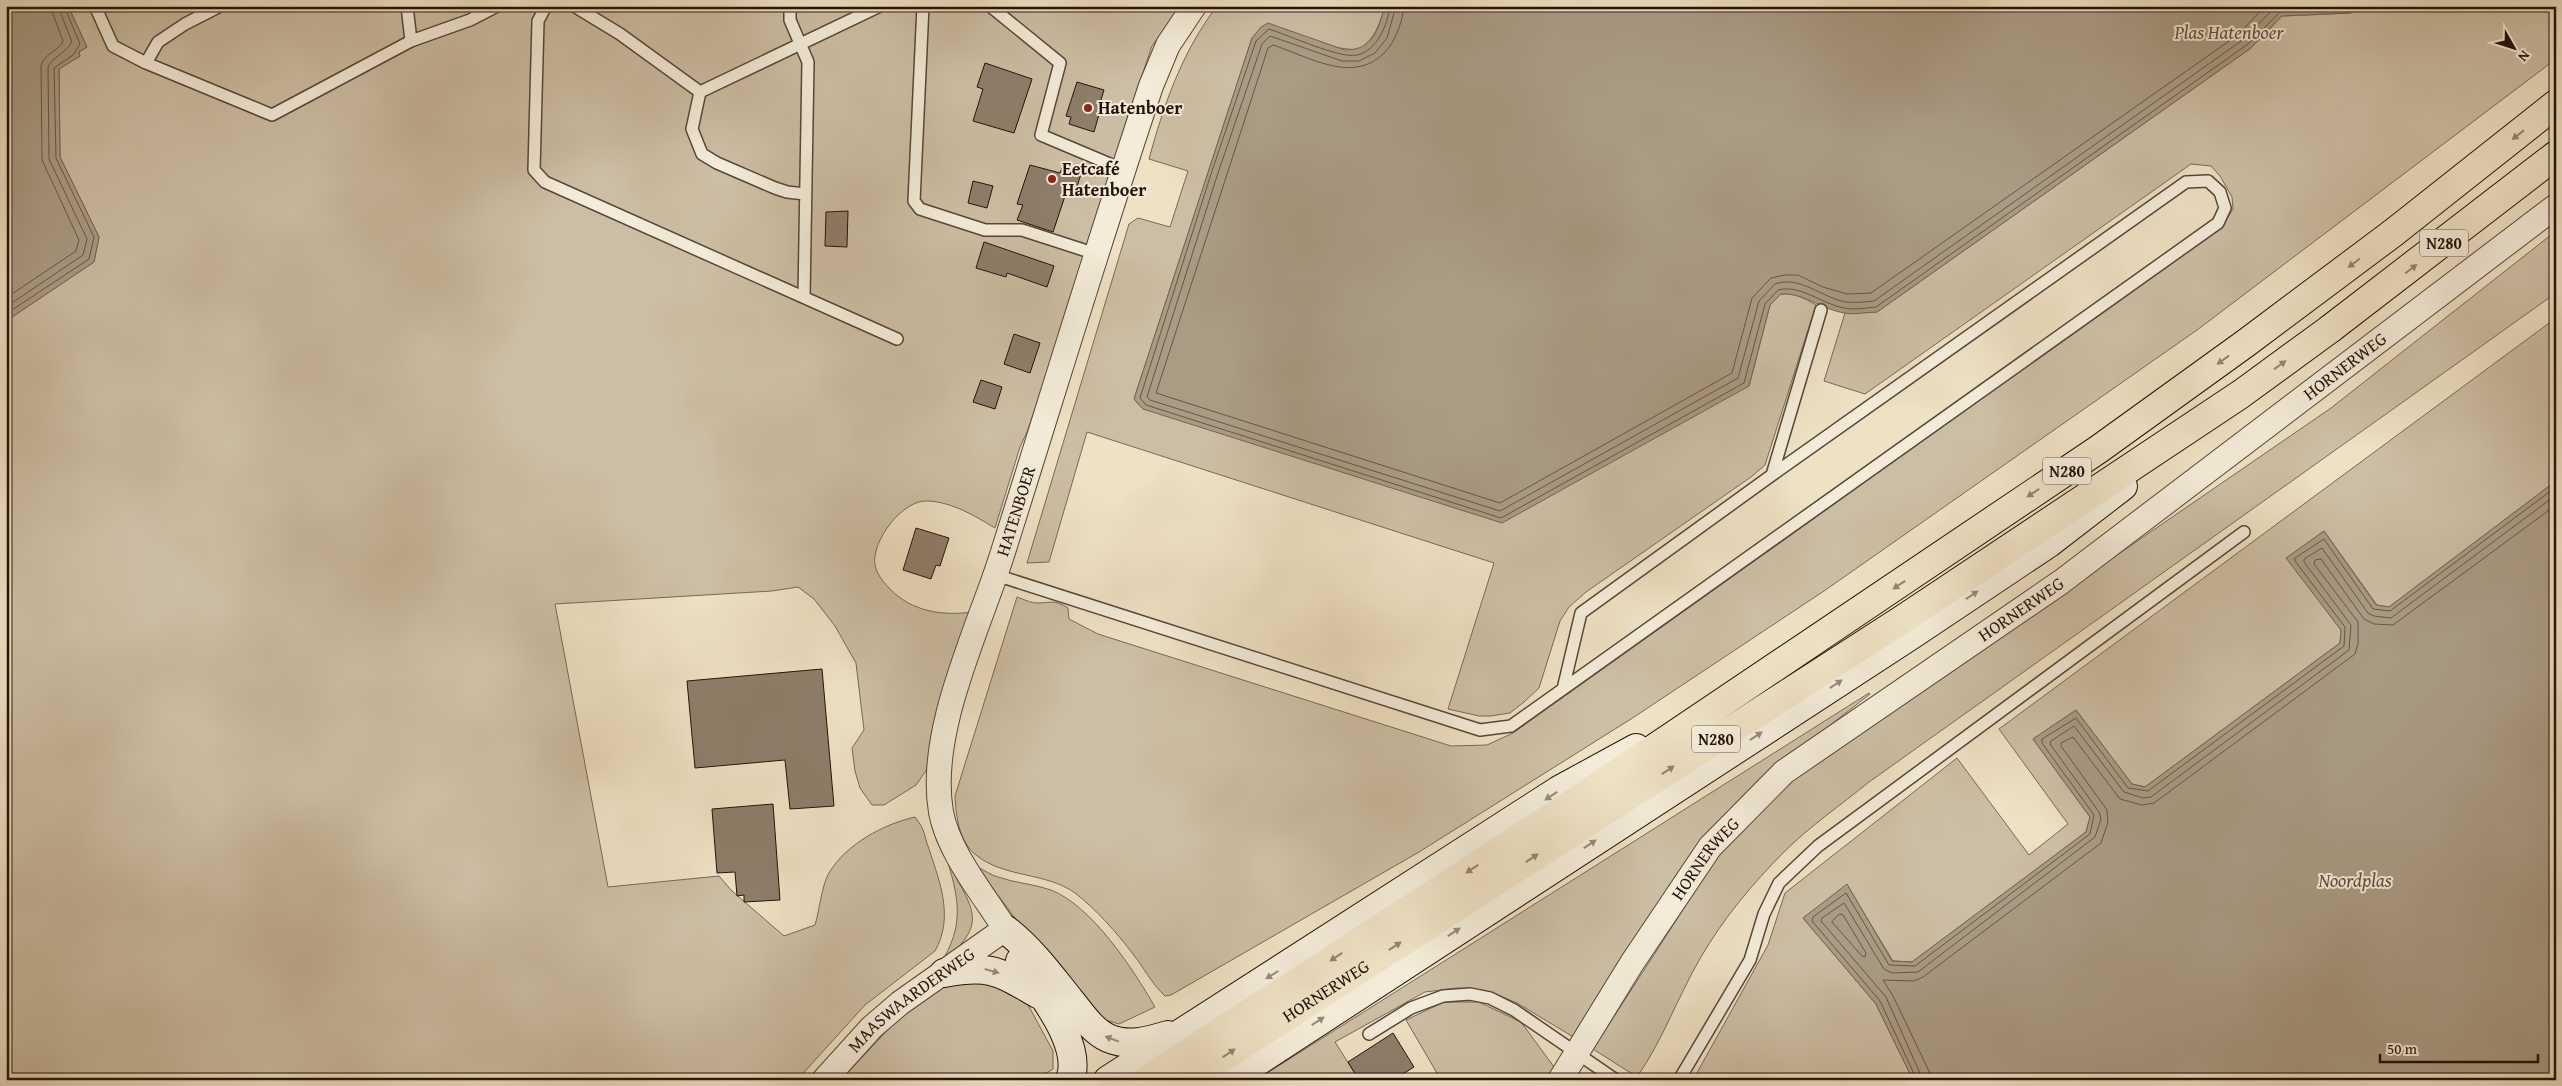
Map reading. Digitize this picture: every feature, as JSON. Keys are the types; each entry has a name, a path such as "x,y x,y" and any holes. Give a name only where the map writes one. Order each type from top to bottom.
{"main road":[{"name":"HORNERWEG","path":"1146,1080 1567,808 2099,449 2246,343 2393,233 2556,104"},
{"name":"HORNERWEG","path":"1229,1080 1913,634 2049,543 2241,394 2330,329 2556,156"},
{"name":"HORNERWEG","path":"1188,1080 1904,619 2241,394"},
{"name":"HORNERWEG","path":"1108,1080 1559,790 1731,696"},
{"path":"1005,929 1014,952 1069,1038 1074,1061 1070,1080"},
{"path":"1005,929 1025,944 1089,1023 1108,1038 1124,1043 1142,1043 1192,1026"},
{"path":"944,973 971,968 990,969 1008,976 1041,996"}],"street":[{"name":"HATENBOER","path":"1005,929 949,840 941,811 941,750 952,700 996,575 1096,254 1151,86 1168,45 1194,6"},
{"name":"HORNERWEG","path":"1560,1080 1632,963 1710,847 1784,772 2061,582 2556,206"},
{"name":"MAASWAARDERWEG","path":"824,1080 872,1027 900,1003 1005,929"}],"lane":[{"path":"95,6 113,46 146,63 272,115 411,41 470,20 497,6"},
{"path":"146,63 158,42 185,24 220,6"},
{"path":"407,6 411,41"},
{"path":"546,6 538,21 534,170 545,182 897,339"},
{"path":"574,6 620,34 700,92"},
{"path":"790,6 790,20 808,62 804,297"},
{"path":"700,92 880,6"},
{"path":"923,6 914,201 920,209 985,230 1022,230 1096,254"},
{"path":"990,6 1060,63 1042,135 1124,170"},
{"path":"700,92 692,129 702,154 717,163 775,188 805,194"},
{"path":"996,575 1480,730 1511,726 2218,223 2225,208 2220,192 2208,181 2186,182 1772,475 1581,613 1563,689"},
{"path":"1772,475 1821,310"},
{"path":"1679,1080 1750,960 1764,914 1779,883 1818,846 2244,532"},
{"path":"1369,1034 1412,1008 1443,996 1470,994 1490,998 1514,1010 1616,1080"}],"shaded area":[{"path":"68,6 1181,6 1152,46 1128,116 1065,323 1020,447 995,528 971,514 946,504 928,501 918,502 899,514 883,534 878,545 875,555 876,569 882,580 898,596 907,602 928,610 950,613 973,612 931,736 927,769 916,785 884,805 872,805 860,788 855,771 852,748 864,730 856,663 835,626 814,599 798,587 772,591 555,604 608,887 719,876 732,891 784,936 815,925 824,885 829,873 845,853 856,844 879,830 903,820 915,817 921,826 941,887 943,900 944,926 935,951 865,1005 797,1080 6,1080 6,321 94,262 99,237 60,157 59,69 80,56 79,52 87,47"},
{"path":"1217,6 1385,6 1372,37 1357,50 1252,38 1134,399 1143,409 1749,386 1770,305 1781,294 1791,294 1816,305 1765,465 1751,477 1586,592 1569,607 1560,621 1539,688 1510,713 1479,716 1448,709 1494,563 1087,432 1049,562 1027,563 1129,224 1138,218 1170,227 1188,171 1149,159 1161,118 1184,60"},
{"path":"2360,6 2556,6 2556,59 2197,330 1824,591 1631,719 1419,852 1171,995 1165,996 1113,930 1091,906 1075,893 1051,881 999,868 970,850 962,836 956,812 955,796 1017,597 1035,603 1059,603 1068,608 1069,619 1098,634 1451,746 1487,745 1513,733 2221,228 2233,209 2232,197 2220,176 2211,166 2191,164 1865,394 1824,381 1845,313 1877,312 2251,48 2282,16 2351,13"},
{"path":"2556,231 2556,293 1869,782 1794,842 1750,889 1719,929 1693,972 1655,1048 1637,1077 1593,1049 1723,848 1769,801 1807,768 2331,408"},
{"path":"2556,318 2556,481 2389,607 2377,605 2324,531 2287,558 2341,630 2340,643 2145,787 2132,784 2076,710 2033,739 2090,817 2086,832 1912,962 1893,961 1847,885 1803,918 1876,1004 1913,1080 1693,1080 1768,945 1785,893 1957,758 2029,855 2068,824 1999,729"},
{"path":"1869,693 1801,748 1575,1038 1517,1003 1488,991 1458,988 1425,992 1335,1042 1359,1080 1256,1080"},
{"path":"948,863 970,905 972,916 971,926 966,937 941,963 953,938 957,914 955,890"},
{"path":"977,867 1004,879 1051,890 1066,898 1096,924 1110,940 1155,1007 1119,1024 1102,1019 1040,952"},
{"path":"974,976 1026,1001 1053,1051 1053,1069 1035,1080 841,1080 895,1022 941,986"},
{"path":"1444,1002 1479,1002 1521,1022 1557,1071 1550,1080 1441,1080 1406,1020"}],"water":[{"path":"6,6 68,6 87,47 79,52 80,56 59,69 60,157 99,237 94,262 6,321"},
{"name":"Hatenboer","path":"1385,6 2360,6 2351,13 2282,16 2251,48 1877,312 1845,313 1805,298 1781,294 1770,305 1749,386 1502,523 1143,409 1134,399 1252,38 1261,27 1268,23 1345,50 1355,49 1369,42 1373,37"},
{"name":"Noordplas","path":"2556,481 2556,1080 1913,1080 1876,1004 1803,918 1847,884 1892,961 1912,962 2086,832 2090,817 2033,739 2076,710 2132,784 2145,787 2340,643 2341,630 2286,558 2324,531 2376,605 2389,607"}],"building":[{"path":"985,63 1032,79 1014,133 973,121 983,89 977,87"},
{"path":"1077,82 1104,90 1094,132 1069,124 1071,117 1066,116"},
{"path":"1030,165 1060,173 1062,168 1081,174 1075,193 1067,190 1053,232 1017,220 1023,205 1017,204"},
{"path":"973,181 993,186 987,208 968,203"},
{"path":"848,211 847,247 825,246 826,212"},
{"path":"984,242 1054,266 1047,287 1007,273 1006,277 976,268"},
{"path":"1014,334 1040,343 1030,373 1004,364"},
{"path":"981,380 1002,387 995,409 973,402"},
{"path":"916,528 949,538 940,566 936,565 931,579 903,570"},
{"path":"822,669 834,806 790,809 785,760 695,768 687,681"},
{"path":"773,804 780,900 744,902 744,895 737,896 735,872 717,873 712,809"},
{"path":"1393,1033 1414,1067 1393,1080 1359,1080 1348,1062"}],"place":[{"name":"Hatenboer","path":"1088,108"},
{"name":"Eetcafé Hatenboer","path":"1052,179"}],"water label":[{"name":"Plas Hatenboer","path":"2229,32"}]}
